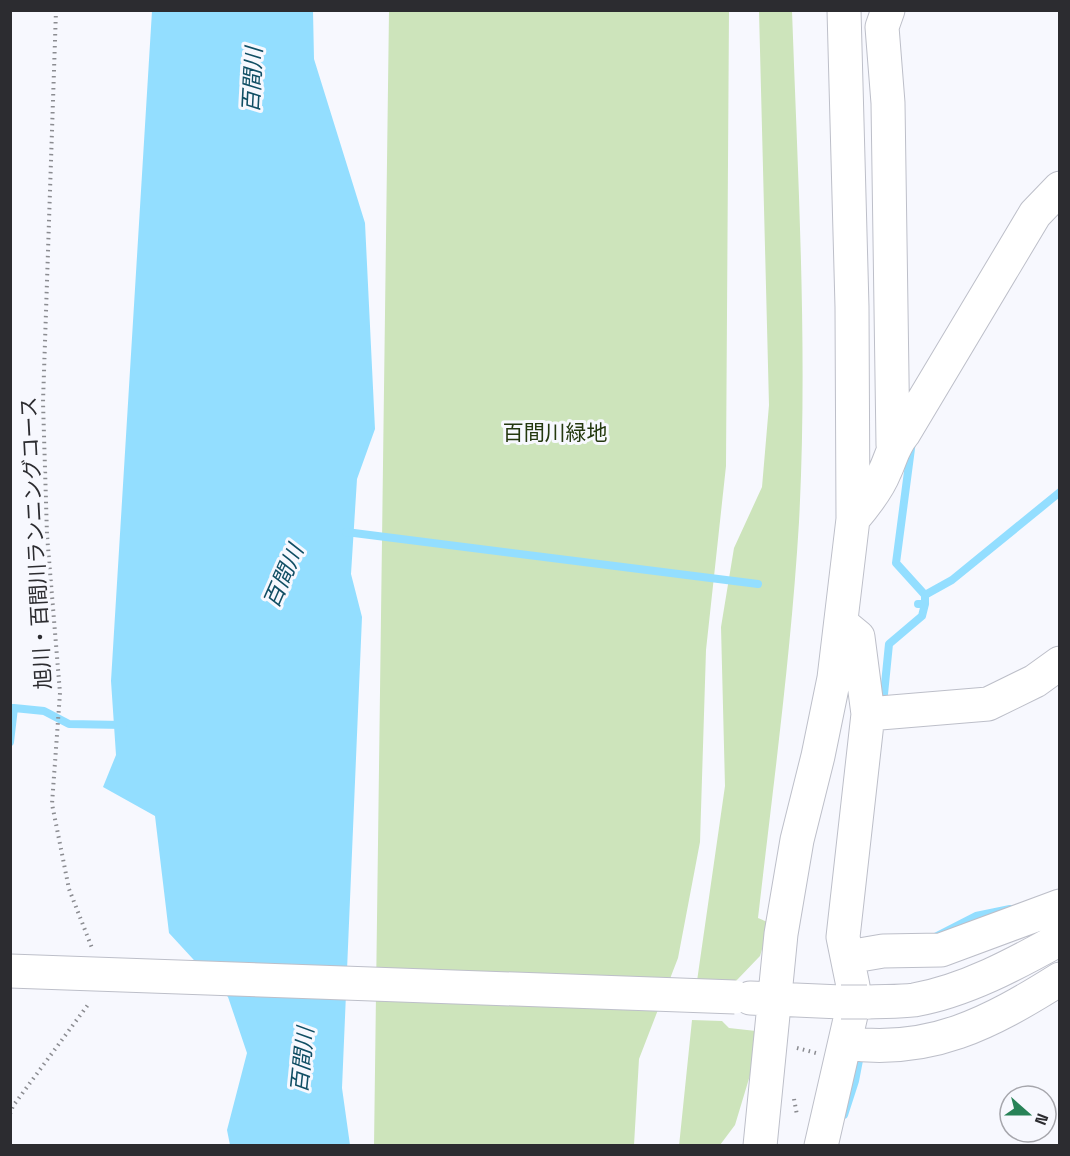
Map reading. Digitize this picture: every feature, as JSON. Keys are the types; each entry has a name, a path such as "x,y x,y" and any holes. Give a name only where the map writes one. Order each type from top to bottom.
{"street":[{"path":"760,1146 773,999 797,840 834,678 853,519 852,307 844,10"},
{"path":"888,10 882,27 888,103 904,431"},
{"path":"853,519 867,502 885,472 904,431 1035,214 1059,188"},
{"path":"821,1146 846,1047 851,1015 855,956 843,937 878,713 858,637 841,623"},
{"path":"878,713 988,704 1035,681 1059,663"},
{"path":"855,956 884,951 941,950 1059,906"},
{"path":"10,971 854,1002 913,1000 948,991 1022,960 1059,939"},
{"path":"846,1047 876,1048 930,1041 969,1029 1018,1005 1059,979"}],"path":[{"name":"旭川・百間川ランニングコース","path":"56,10 43,402 47,535 59,707 52,804 69,889 92,948 92,958"},
{"path":"10,1114 13,1106 92,1000"},
{"path":"794,1047 846,1047"}],"green space":[{"name":"百間川緑地","path":"389,11 729,11 726,466 706,650 700,842 678,958 639,1059 634,1145 374,1146"},
{"path":"759,11 792,11 803,394 796,572 758,918 770,923 760,956 736,981 697,981 725,786 721,627 734,548 762,487 769,405"},
{"path":"692,1020 722,1021 729,1028 756,1031 757,1052 735,1125 720,1145 679,1146"}],"water":[{"name":"百間川","path":"152,11 313,11 314,59 365,223 375,429 357,479 351,574 362,617 342,1088 350,1145 230,1145 227,1130 247,1053 228,997 169,933 155,816 103,787 116,755 111,681"}],"waterway":[{"path":"912,441 896,563 925,595 925,604"},
{"path":"925,595 952,580 1060,492"},
{"path":"346,532 758,584"},
{"path":"883,704 889,644 922,616 925,604 918,604"},
{"path":"10,708 14,708 10,742"},
{"path":"14,708 44,711 69,724 123,725"},
{"path":"935,937 976,916 1010,909"},
{"path":"844,1115 855,1081 860,1055"}]}
